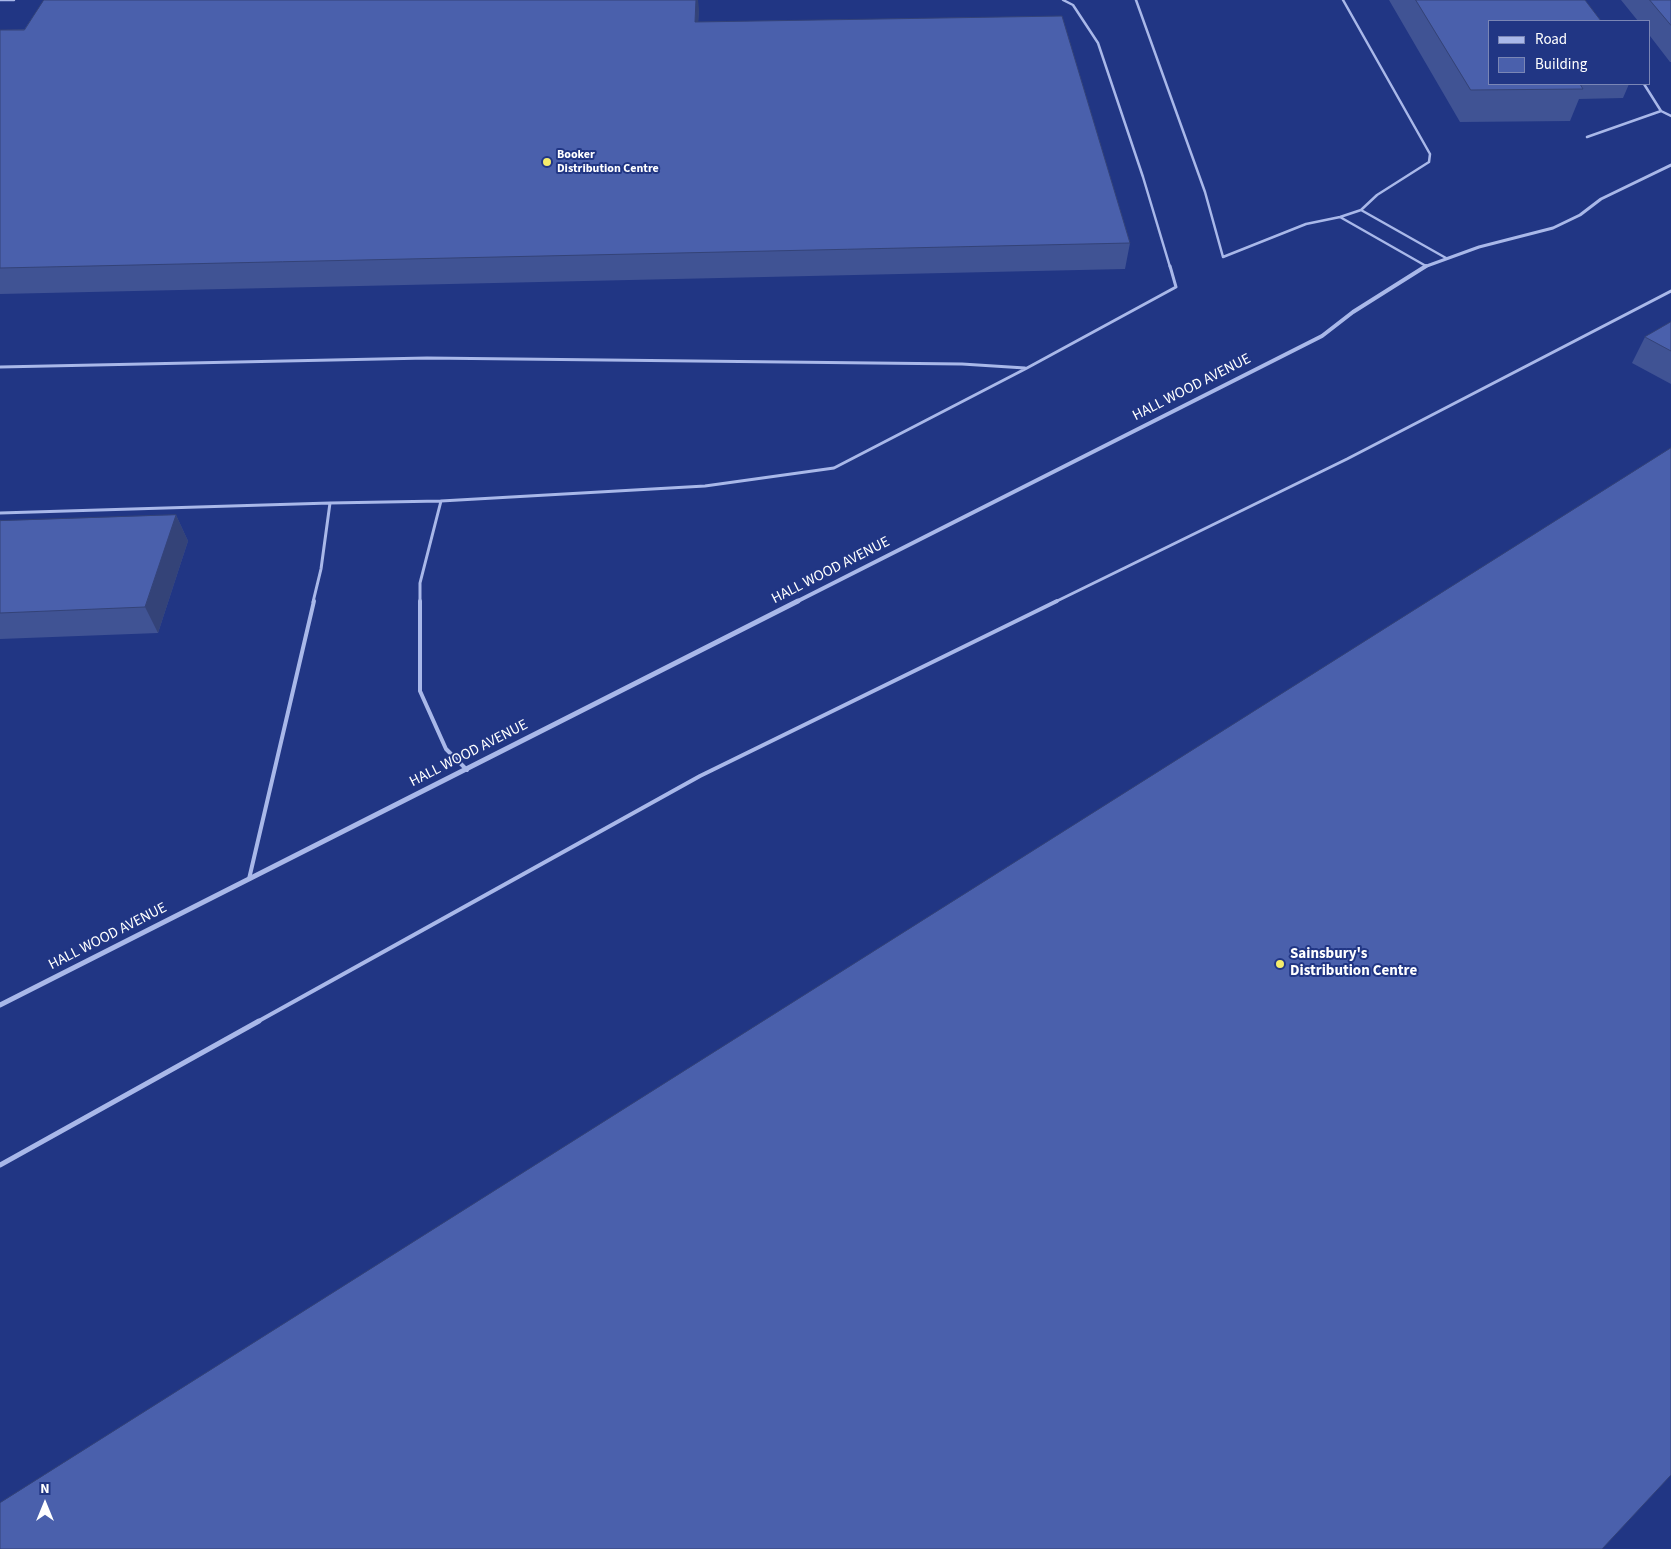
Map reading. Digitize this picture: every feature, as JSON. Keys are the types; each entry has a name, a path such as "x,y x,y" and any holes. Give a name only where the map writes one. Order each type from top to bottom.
{"street":[{"name":"HALL WOOD AVENUE","path":"0,1005 1322,336 1353,312 1426,266 1479,246 1553,228 1580,215 1601,199 1625,186 1671,165"}],"lane":[{"path":"0,0 14,0"},
{"path":"0,513 330,503 441,502 705,486 834,468 1027,368 1176,286 1143,177 1098,43 1073,5 1063,0"},
{"path":"1136,0 1206,192 1223,257 1306,224 1340,217 1361,210 1377,195 1429,162 1430,154 1343,0"},
{"path":"1645,85 1660,111 1671,116"},
{"path":"1587,137 1660,111"},
{"path":"1361,210 1446,258"},
{"path":"1340,217 1426,266"},
{"path":"0,1165 700,776 904,678 1347,459 1671,291"},
{"path":"0,366 427,358 962,364 1027,368"},
{"path":"441,502 420,583 420,691 446,749 467,770"},
{"path":"248,879 321,569 330,503"}],"building":[{"name":"Booker Distribution Centre","path":"44,0 696,0 695,22 1062,16 1130,243 0,268 0,30 24,30"},
{"path":"1416,0 1585,0 1600,20 1488,20 1488,85 1581,85 1583,89 1471,90"},
{"path":"1650,0 1671,0 1671,25"},
{"path":"1671,322 1671,351 1645,337"},
{"name":"Sainsbury's Distribution Centre","path":"1671,448 1671,1475 1602,1549 0,1549 0,1503"},
{"path":"176,515 145,607 0,613 0,521"}],"place":[{"name":"Booker Distribution Centre","path":"547,162"},
{"name":"Sainsbury's Distribution Centre","path":"1280,964"}]}
